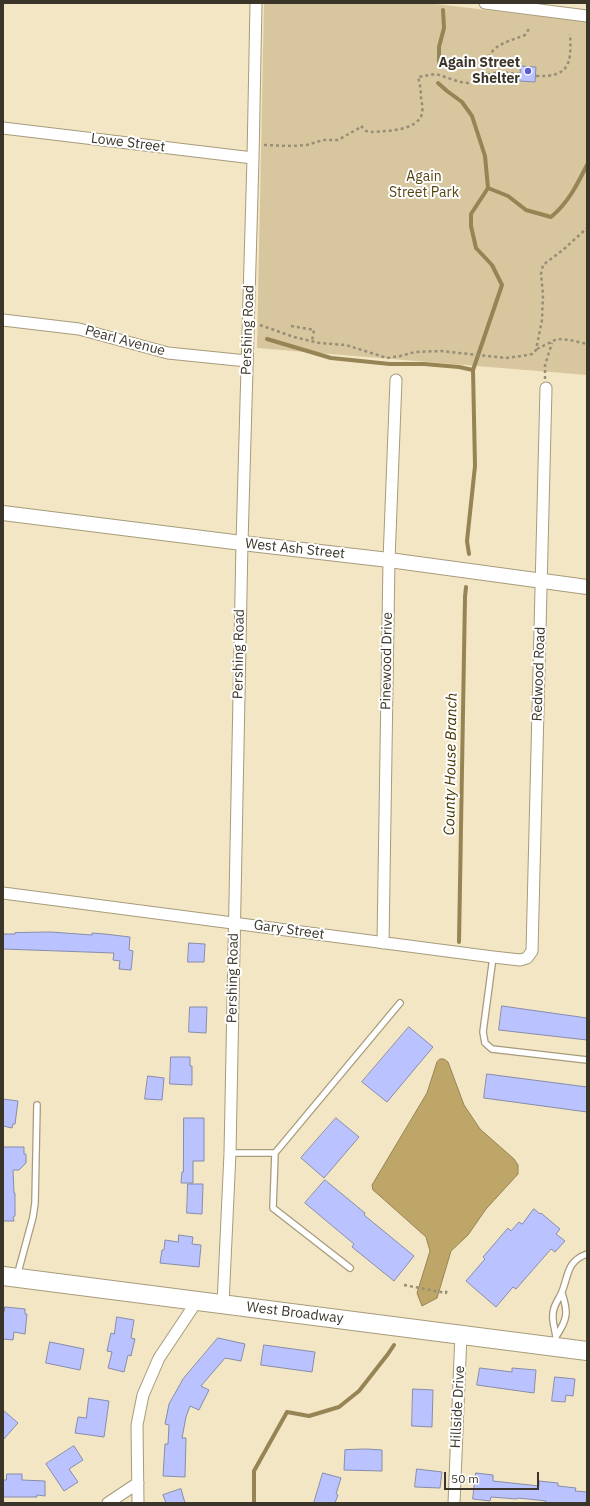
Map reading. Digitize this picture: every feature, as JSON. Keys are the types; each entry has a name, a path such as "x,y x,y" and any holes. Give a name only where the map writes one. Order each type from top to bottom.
{"main road":[{"name":"West Broadway","path":"10,1277 461,1334 556,1341 587,1351"}],"street":[{"name":"Pershing Road","path":"223,1304 230,1153 242,543 254,144 256,3"},
{"path":"485,3 587,16"},
{"name":"Lowe Street","path":"3,128 253,158"},
{"name":"Pearl Avenue","path":"3,320 79,328 168,353 247,362"},
{"name":"Pinewood Drive","path":"383,943 389,560 396,380"},
{"name":"Redwood Road","path":"527,958 532,951 546,388"},
{"name":"West Ash Street","path":"3,513 389,560 587,587"},
{"name":"Gary Street","path":"3,893 493,957 520,960 527,958"},
{"path":"138,1503 137,1425 143,1395 159,1358 197,1301"},
{"name":"Hillside Drive","path":"454,1503 461,1334"},
{"path":"108,1503 138,1483"}],"lane":[{"path":"493,957 483,1032 485,1043 492,1049 587,1060"},
{"path":"350,1268 274,1208 275,1153 400,1003"},
{"path":"10,1277 31,1222 35,1203 37,1105"},
{"path":"230,1153 275,1153"},
{"path":"556,1341 553,1320 554,1306 562,1293 565,1277 571,1266 579,1257 587,1254"},
{"path":"556,1341 565,1323 566,1307 562,1293"}],"path":[{"path":"485,75 486,64 494,48 504,42 525,35 529,29"},
{"path":"536,76 557,75 565,70 570,51 570,34"},
{"path":"254,144 292,146 307,145 323,140 338,140 361,126 366,131 371,132 407,127 417,122 421,116 420,84 418,77 436,74 460,82 468,83 476,82 485,75 499,72 520,74"},
{"path":"536,350 542,320 543,295 541,274 544,265 587,228"},
{"path":"260,325 294,337 312,341 346,345 387,358 415,352 441,351 506,358 532,354 536,350 557,339 587,344"},
{"path":"290,326 314,330 312,341"},
{"path":"546,388 545,365 552,342"},
{"path":"404,1285 446,1293 447,1288"}],"green space":[{"name":"Again Street Park","path":"264,3 428,3 587,22 587,375 257,348"}],"shaded area":[{"path":"440,1059 444,1059 448,1062 464,1105 480,1129 514,1159 518,1165 518,1174 486,1209 468,1235 451,1251 437,1298 422,1306 417,1293 430,1251 426,1237 373,1190 372,1185 427,1093 437,1062"}],"building":[{"name":"Again Street Shelter","path":"521,66 536,67 535,82 520,81"},
{"path":"51,932 92,935 92,933 130,937 129,950 133,951 131,970 119,969 120,961 113,960 114,953 3,949 3,934"},
{"path":"189,943 205,944 204,962 188,962"},
{"path":"502,1006 587,1018 587,1040 499,1030"},
{"path":"190,1007 207,1007 206,1033 189,1032"},
{"path":"409,1027 433,1047 387,1102 362,1082"},
{"path":"171,1057 190,1057 190,1066 192,1066 192,1085 170,1084"},
{"path":"487,1074 587,1087 587,1112 484,1098"},
{"path":"148,1076 164,1078 162,1100 145,1099"},
{"path":"3,1099 18,1101 15,1124 13,1124 12,1128 3,1126"},
{"path":"184,1118 204,1118 204,1161 193,1161 193,1183 181,1183 183,1172"},
{"path":"336,1118 359,1137 324,1178 301,1158"},
{"path":"3,1147 24,1147 24,1154 26,1154 26,1163 19,1170 13,1170 15,1193 14,1221 3,1221"},
{"path":"325,1180 365,1213 364,1215 414,1256 394,1281 352,1247 354,1244 305,1203"},
{"path":"188,1184 203,1184 202,1214 187,1213"},
{"path":"534,1209 560,1229 556,1234 565,1241 555,1252 551,1249 516,1289 513,1287 496,1307 466,1281 485,1259 483,1257 508,1228 511,1231 519,1222 522,1224"},
{"path":"179,1235 193,1237 192,1244 201,1245 199,1267 160,1263 165,1240 178,1242"},
{"path":"5,1307 25,1309 25,1314 27,1314 25,1334 14,1332 13,1340 3,1339 3,1311"},
{"path":"117,1317 134,1320 131,1338 135,1339 131,1356 128,1355 124,1372 108,1368 112,1352 107,1351 111,1333 114,1334"},
{"path":"218,1338 245,1344 241,1361 225,1358 201,1386 209,1390 199,1410 190,1406 186,1417 182,1438 186,1438 185,1477 163,1476 165,1444 168,1444 169,1425 165,1424 169,1404 183,1379"},
{"path":"50,1342 84,1349 80,1370 46,1363"},
{"path":"264,1345 315,1352 312,1372 261,1365"},
{"path":"480,1368 512,1372 512,1368 536,1370 534,1393 477,1385"},
{"path":"555,1377 575,1379 573,1396 566,1395 565,1402 552,1401"},
{"path":"413,1389 433,1390 432,1427 412,1426"},
{"path":"89,1398 109,1401 104,1437 75,1433 78,1417 86,1418"},
{"path":"3,1410 18,1423 3,1440"},
{"path":"74,1446 83,1460 69,1469 78,1482 64,1491 46,1464"},
{"path":"345,1450 382,1450 382,1471 344,1470"},
{"path":"417,1469 442,1472 440,1488 415,1487"},
{"path":"323,1473 341,1478 335,1503 314,1503"},
{"path":"476,1473 493,1475 493,1481 539,1486 539,1481 558,1483 558,1486 576,1488 575,1491 587,1492 586,1503 545,1503 546,1501 491,1497 490,1501 473,1499"},
{"path":"7,1474 22,1474 22,1480 45,1481 45,1496 3,1497 3,1480 6,1480"},
{"path":"181,1489 185,1503 166,1503 163,1495"}],"waterway":[{"path":"439,62 439,47 444,28 443,10"},
{"path":"438,83 462,102 472,116 485,156 488,188 471,214 471,226 476,248 492,265 502,285 473,370"},
{"path":"488,188 508,196 526,210 551,217 567,200 576,187 587,165"},
{"name":"County House Branch","path":"267,339 331,358 390,364 424,364 459,367 473,370 475,466 467,541 469,554"},
{"name":"County House Branch","path":"459,942 466,587"},
{"name":"County House Branch","path":"254,1503 254,1471 287,1412 309,1416 339,1407 359,1391 394,1345"}],"place":[{"name":"Again Street Shelter","path":"528,71"}]}
